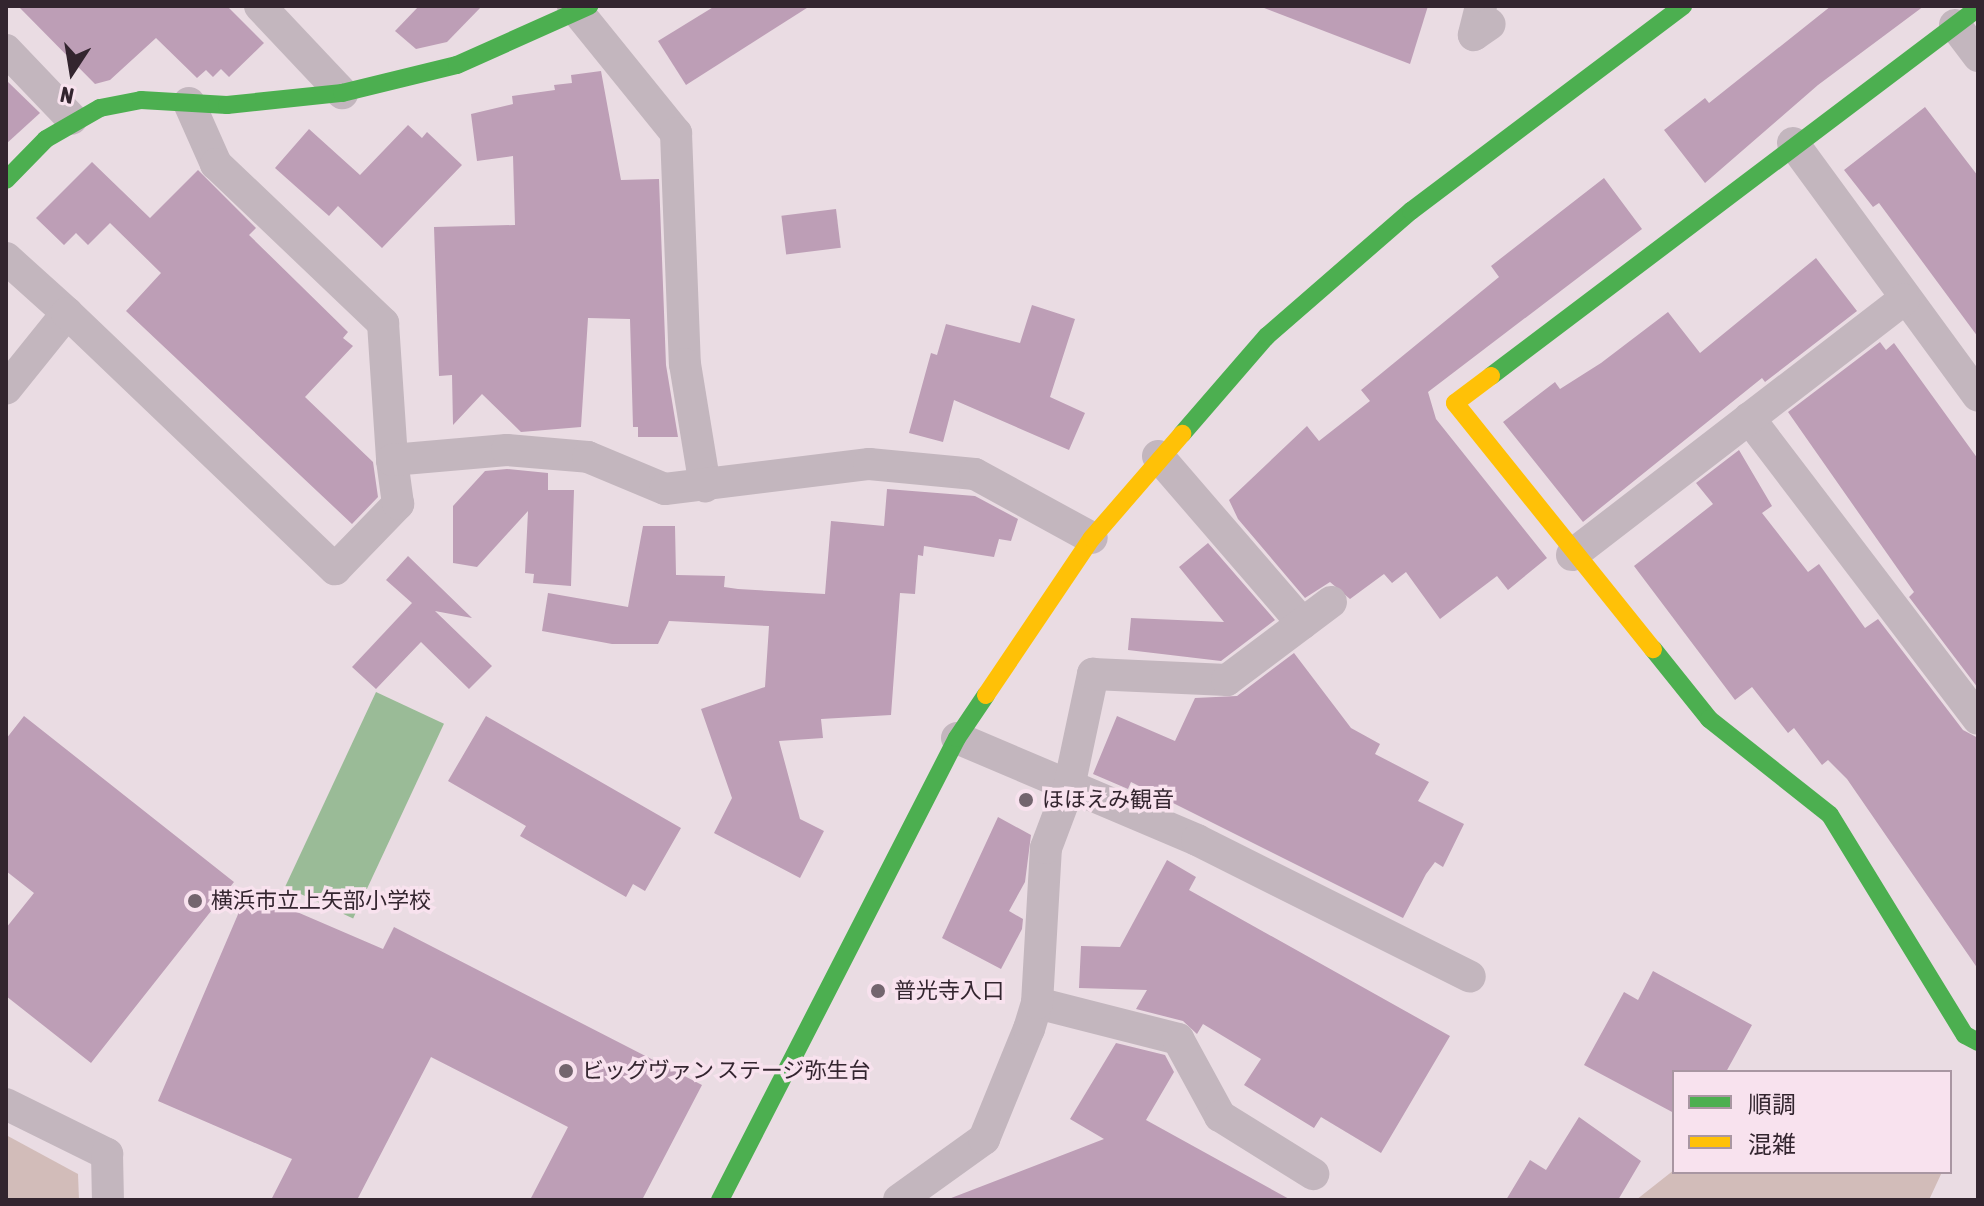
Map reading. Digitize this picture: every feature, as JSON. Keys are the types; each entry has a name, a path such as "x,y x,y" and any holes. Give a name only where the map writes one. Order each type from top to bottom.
{"street":[{"path":"260,6 342,93"},
{"path":"720,1200 957,738 1092,538 1158,456 1267,336 1399,221 1683,6"},
{"path":"6,180 72,119 141,100 189,103 342,93 457,65 580,8 676,133 685,364 705,486"},
{"path":"1978,56 1966,16 1793,143 1455,403 1572,555 1709,719 1830,815 1965,1035 1978,1042"},
{"path":"6,50 72,119"},
{"path":"6,258 335,569 398,504 383,323 216,164 189,103"},
{"path":"1793,143 1904,299 1978,396"},
{"path":"1572,555 1904,299"},
{"path":"6,389 67,313"},
{"path":"1749,418 1978,719"},
{"path":"392,460 507,450 588,457 665,489 869,464 975,474 1092,538"},
{"path":"1158,456 1302,623"},
{"path":"899,1200 943,1187 984,1139 1037,1003 1046,848 1069,787 1093,674 1227,680 1331,602"},
{"path":"957,738 1197,840 1470,977"},
{"path":"1037,1003 1178,1039 1220,1116 1313,1174"},
{"path":"6,1104 107,1154 108,1200"}],"shaded area":[{"path":"376,692 444,724 353,919 285,887"},
{"path":"6,1135 78,1174 79,1200 6,1200"},
{"path":"1672,1172 1672,1174 1941,1174 1929,1200 1636,1200"}],"building":[{"path":"18,6 227,6 264,43 229,77 221,69 213,77 206,70 197,78 156,38 110,80 95,84"},
{"path":"419,6 482,6 447,42 416,49 395,31"},
{"path":"715,6 810,6 686,85 658,41"},
{"path":"1259,6 1428,6 1410,64"},
{"path":"1831,6 1924,6 1818,85 1705,183 1664,130 1705,98 1709,103"},
{"path":"601,71 621,180 659,179 666,365 678,437 638,437 638,427 633,427 630,319 588,318 581,427 521,432 482,394 453,425 452,375 439,376 434,227 515,225 513,156 477,161 471,114 513,104 512,96 555,90 554,85 572,83 571,75"},
{"path":"6,80 40,113 6,144"},
{"path":"1925,107 1978,176 1978,337 1879,203 1873,207 1844,170"},
{"path":"408,125 422,138 427,132 462,165 382,248 338,206 329,216 275,168 309,129 360,175"},
{"path":"92,162 150,218 198,170 256,228 249,235 348,332 343,338 353,346 305,397 373,462 378,497 352,524 126,311 161,273 110,223 88,245 76,233 64,245 36,218"},
{"path":"1604,178 1642,229 1428,392 1436,419 1547,558 1508,590 1497,576 1440,619 1406,572 1392,583 1384,574 1350,599 1330,582 1305,598 1238,519 1229,500 1307,426 1319,441 1370,401 1361,390 1499,277 1491,266"},
{"path":"836,209 841,248 786,254 781,216"},
{"path":"1816,258 1857,311 1765,382 1762,378 1583,522 1503,422 1555,382 1560,389 1601,363 1668,312 1700,353"},
{"path":"1032,305 1075,319 1050,397 1085,413 1069,450 954,400 943,442 909,433 931,353 937,355 946,324 1020,343"},
{"path":"1880,342 1886,350 1894,343 1978,459 1978,688 1909,597 1914,592 1788,412"},
{"path":"1739,450 1772,506 1762,513 1808,572 1819,564 1865,628 1878,619 1963,730 1978,738 1978,969 1847,779 1828,760 1822,765 1794,728 1788,733 1752,687 1735,700 1634,566 1713,504 1696,483"},
{"path":"507,469 548,473 548,490 574,490 571,586 533,583 534,574 525,573 528,511 477,567 453,563 453,506 485,471"},
{"path":"887,489 975,496 1018,519 1011,541 999,539 994,557 924,546 923,556 918,555 915,594 900,593 891,715 821,719 823,738 779,741 800,819 824,831 800,878 714,833 732,798 701,709 765,687 769,626 669,621 658,644 612,644 542,631 548,593 628,607 643,526 675,526 676,575 725,576 724,587 738,589 825,594 831,521 884,526"},
{"path":"1208,543 1275,620 1221,661 1128,650 1131,618 1224,622 1179,567"},
{"path":"408,556 472,618 435,611 492,666 469,689 421,642 376,689 352,667 412,603 386,580"},
{"path":"1294,653 1351,728 1380,744 1375,754 1429,782 1418,801 1464,824 1443,867 1435,862 1403,918 1131,782 1128,789 1093,774 1117,716 1175,741 1195,698 1237,696"},
{"path":"24,716 234,882 91,1063 6,996 6,928 34,893 6,871 6,739"},
{"path":"486,716 681,828 645,891 633,884 626,897 520,836 526,826 448,781"},
{"path":"998,817 1031,835 1025,882 1009,911 1023,919 1022,929 1001,969 942,938"},
{"path":"1167,860 1196,877 1189,890 1450,1036 1381,1153 1321,1117 1314,1128 1244,1085 1261,1059 1203,1024 1197,1034 1183,1021 1136,1009 1147,990 1079,988 1081,946 1120,947"},
{"path":"248,891 383,949 394,927 702,1085 642,1200 530,1200 568,1127 431,1057 357,1200 271,1200 292,1159 158,1101"},
{"path":"1653,971 1752,1025 1727,1070 1672,1070 1672,1112 1584,1065 1624,992 1638,1000"},
{"path":"1116,1043 1165,1055 1174,1072 1146,1120 1291,1200 946,1200 1104,1139 1070,1119"},
{"path":"1579,1117 1641,1161 1618,1200 1506,1200 1530,1160 1546,1170"}],"traffic: fast":[{"path":"6,180 46,139 100,108 141,100 227,105 342,93 457,65 589,6"},
{"path":"1182,434 1267,336 1411,211 1683,6"},
{"path":"1491,376 1978,8"},
{"path":"1653,649 1709,719 1830,815 1965,1035 1978,1042"},
{"path":"720,1200 957,738 986,695"}],"traffic: slow":[{"path":"1491,376 1455,403 1653,649"},
{"path":"986,695 1092,538 1182,434"}],"place":[{"name":"ほほえみ観音","path":"1026,800"},
{"name":"横浜市立上矢部小学校","path":"195,901"},
{"name":"普光寺入口","path":"878,991"},
{"name":"ビッグヴァン ステージ弥生台","path":"566,1071"}]}
